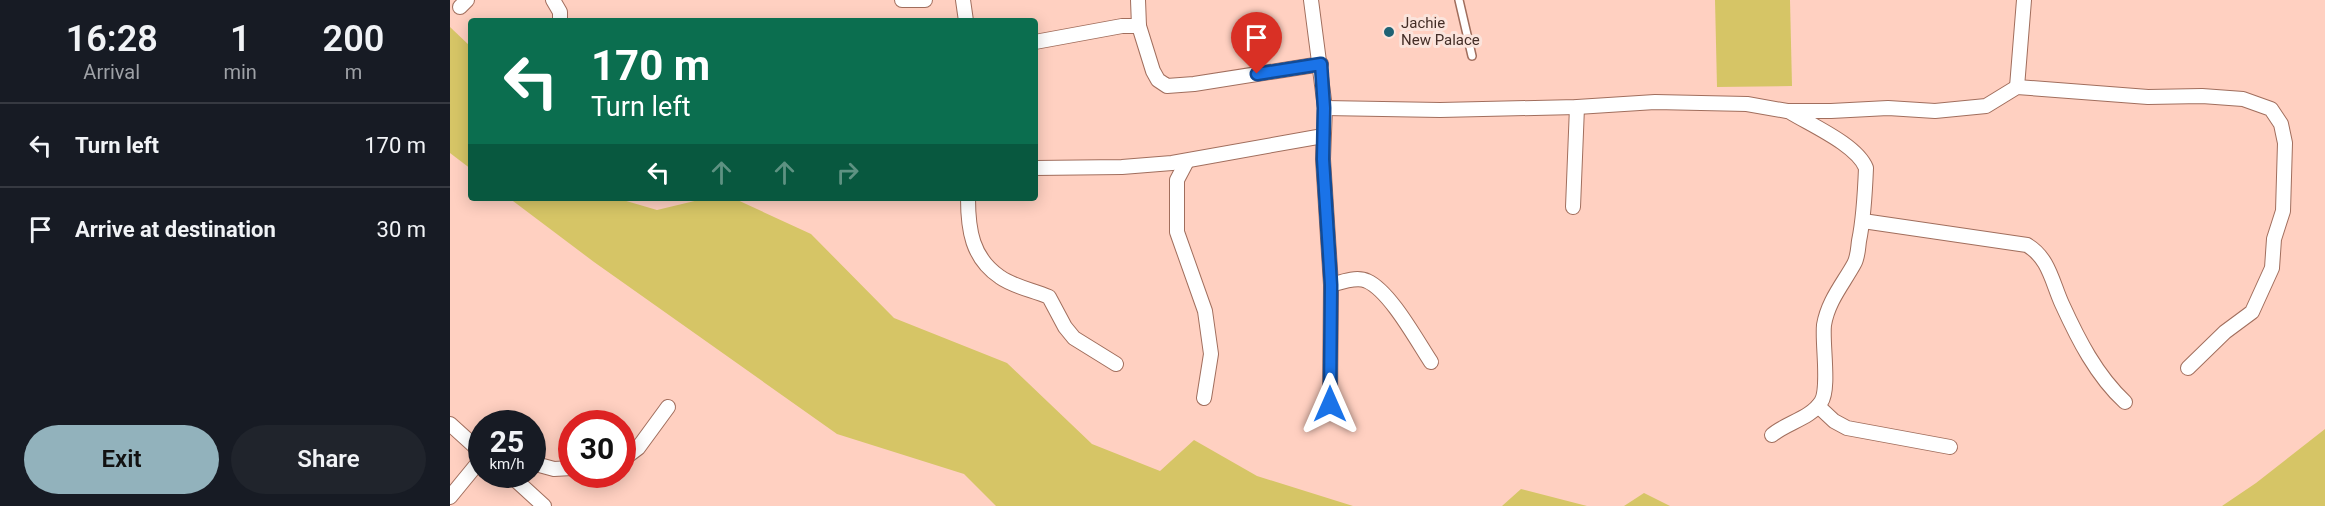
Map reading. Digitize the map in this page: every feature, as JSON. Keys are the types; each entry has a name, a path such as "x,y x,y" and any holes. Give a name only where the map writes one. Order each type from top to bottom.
{"street":[{"path":"553,0 560,12 560,18"},
{"path":"902,0 925,0"},
{"path":"963,0 966,18"},
{"path":"1138,0 1139,26 1153,71 1158,80 1167,86 1194,84 1321,64"},
{"path":"1311,0 1321,64 1324,108 1323,136 1331,285 1330,404"},
{"path":"2017,87 2024,0"},
{"path":"1038,41 1122,26 1139,26"},
{"path":"1324,108 1440,110 1577,107 1655,102 1747,104 1787,111 1888,108 1935,111 1976,108 1999,100 2017,87 2148,97 2202,96 2242,99 2271,109 2281,124 2285,143 2283,211 2274,239 2271,274 2252,312 2225,332 2188,368"},
{"path":"1573,207 1577,107"},
{"path":"1772,435 1818,406 1823,400 1825,379 1822,340 1826,317 1837,289 1855,262 1863,221 1866,168 1856,154 1787,111"},
{"path":"1038,168 1122,167 1187,160 1323,136"},
{"path":"1187,160 1177,180 1177,232 1206,311 1211,354 1204,398"},
{"path":"968,201 969,229 978,257 1000,278 1049,297 1065,327 1074,338 1116,364"},
{"path":"1863,221 2027,245 2037,251 2045,260 2062,304 2089,358 2113,392 2125,402"},
{"path":"1331,285 1349,280 1366,280 1376,287 1392,304 1431,362"},
{"path":"1818,406 1834,421 1847,428 1950,447"},
{"path":"636,450 668,407"},
{"path":"450,424 468,440"},
{"path":"450,497 468,475"},
{"path":"524,488 544,506"}],"lane":[{"path":"1459,0 1472,56"}],"shaded area":[{"path":"1715,0 1790,0 1792,86 1717,87"},
{"path":"450,27 468,44 468,167 450,153"},
{"path":"513,201 626,201 657,210 694,201 740,201 811,234 894,318 1007,363 1092,444 1160,471 1194,440 1257,476 1353,506 996,506 964,474 837,434 594,262"},
{"path":"2325,429 2325,506 2222,506 2256,483"},
{"path":"1521,489 1587,506 1502,506"},
{"path":"1644,493 1670,506 1624,506"}],"place":[{"name":"Jachie New Palace","path":"1389,32"}],"route":[{"path":"1257,74 1321,64 1324,108 1323,159 1331,285 1330,404"}]}
